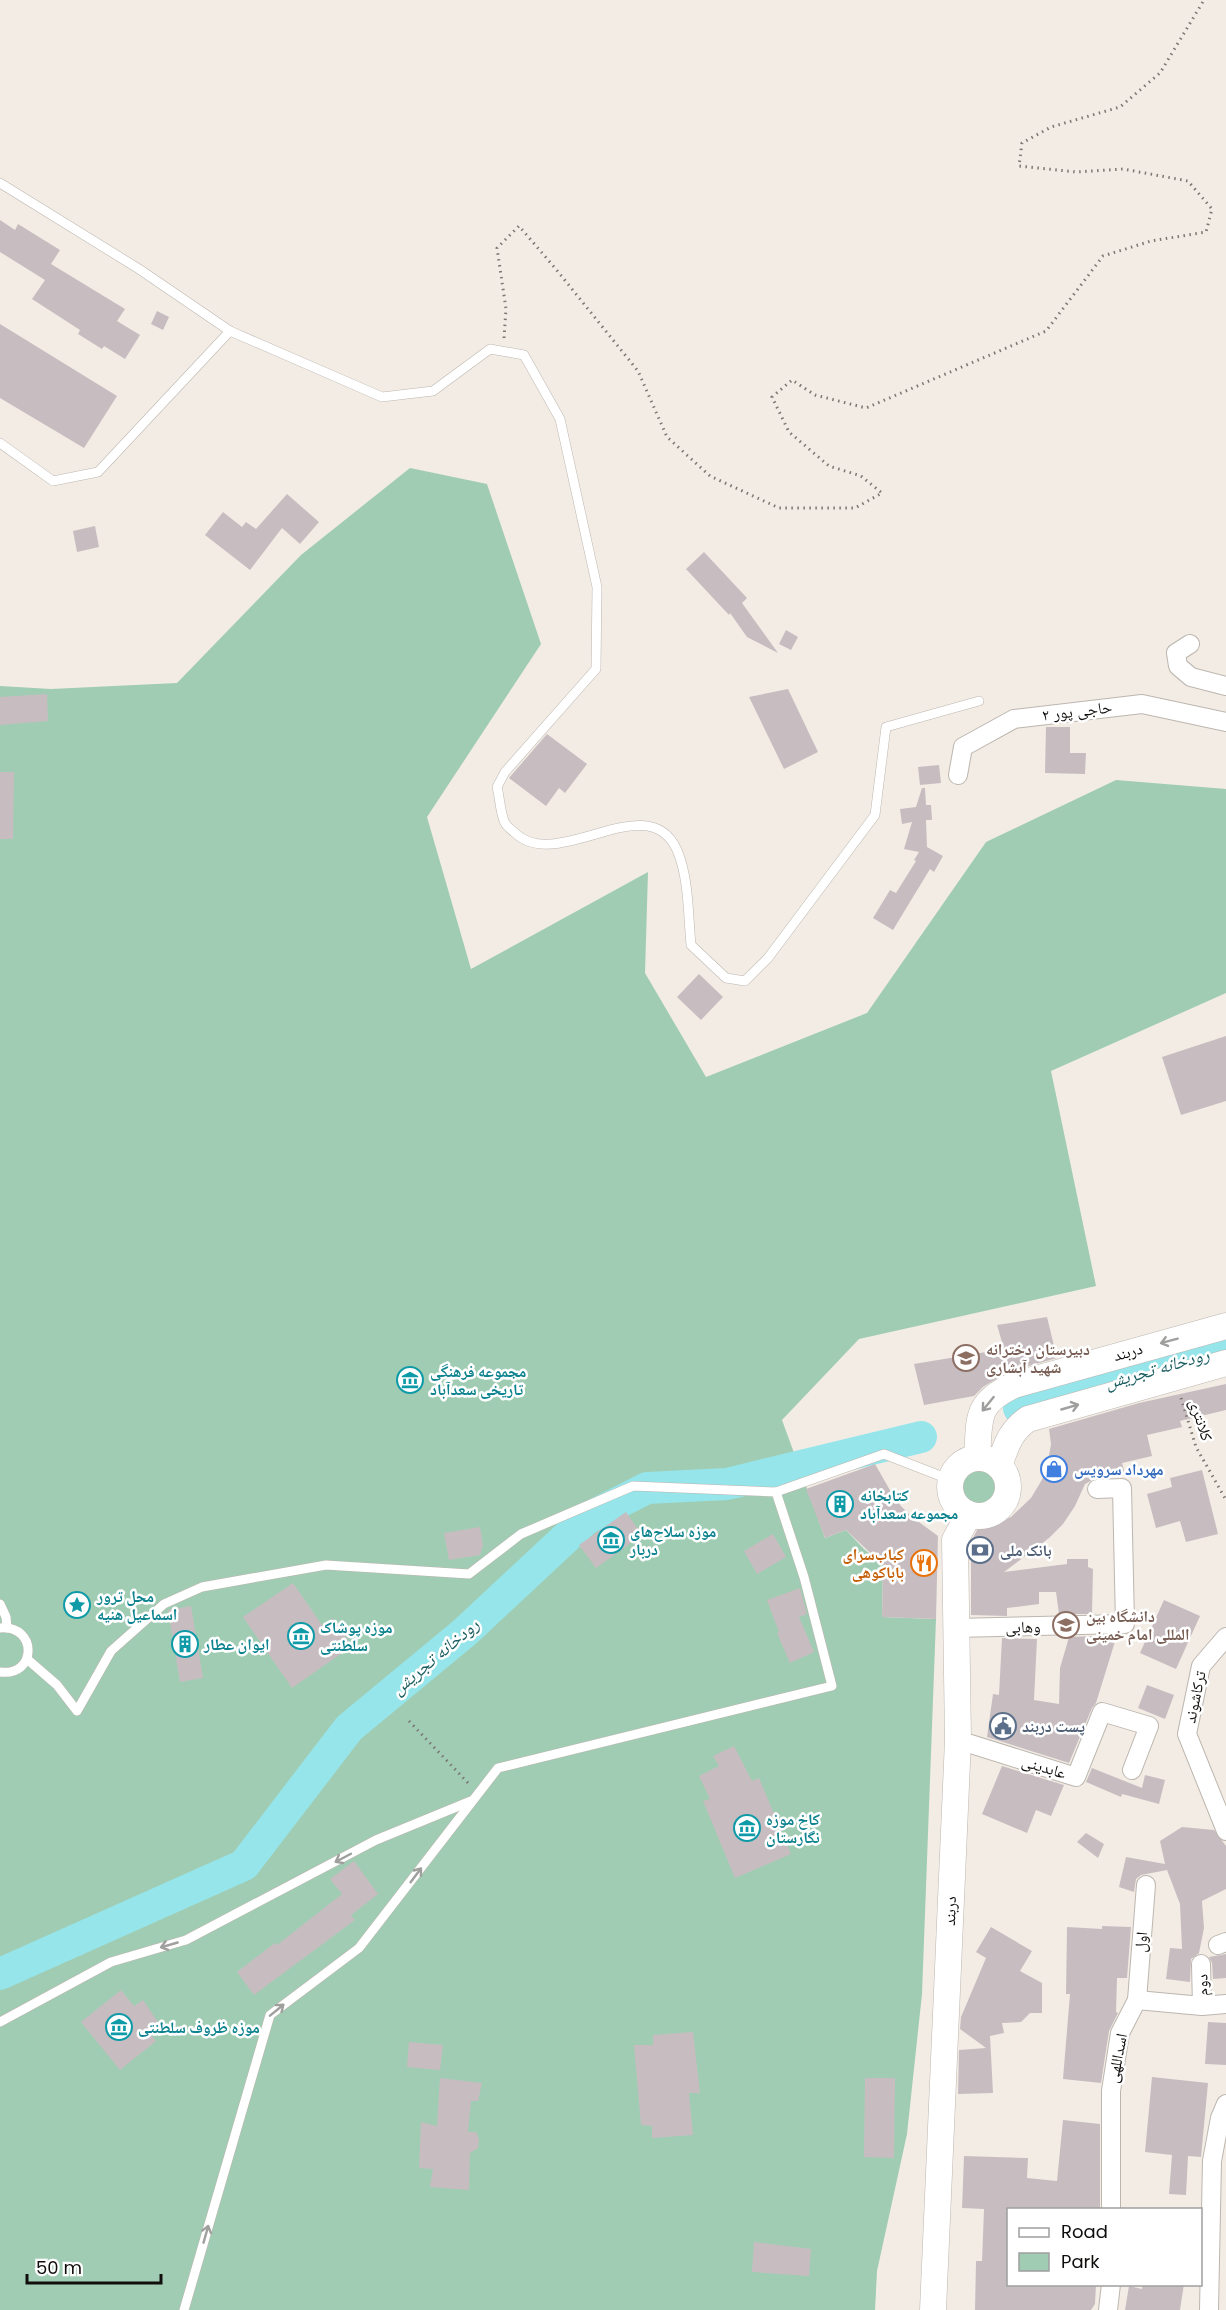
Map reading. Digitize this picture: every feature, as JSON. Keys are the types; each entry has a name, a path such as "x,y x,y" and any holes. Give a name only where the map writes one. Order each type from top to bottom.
{"main road":[{"name":"دربند","path":"988,1462 980,1413 985,1404 1002,1390 1014,1384 1226,1326"},
{"path":"988,1462 1008,1481 1006,1499 994,1512 986,1516 969,1514 956,1504 952,1497 951,1480 961,1465 988,1462 1017,1426 1028,1419 1226,1363"},
{"name":"دربند","path":"933,2310 957,1740 956,1540 969,1514"}],"street":[{"path":"1190,644 1176,653 1178,666 1191,677 1226,686"},
{"name":"حاجی پور ۲","path":"958,775 963,747 1014,719 1142,704 1226,722"},
{"name":"وهابی","path":"956,1628 1125,1624 1122,1488 1097,1489"},
{"name":"ترکاشوند","path":"1226,1637 1201,1665 1187,1734 1226,1831"},
{"name":"عابدینی","path":"957,1740 1076,1777 1102,1712 1149,1726 1132,1770"},
{"name":"اول","path":"1137,2000 1146,1885"},
{"name":"دوم","path":"1201,1964 1202,2006"},
{"path":"1137,2000 1202,2006 1226,2004"},
{"name":"اسداللهی","path":"1111,2208 1111,2091 1120,2033 1137,2000"},
{"path":"1209,2310 1212,2161 1220,2118 1226,2104"},
{"path":"1108,2310 1111,2286"}],"lane":[{"path":"0,183 139,269 230,331 382,398 433,391 490,349 524,355 560,419 597,587 596,669 505,772 497,787 506,824 522,839 552,844 634,825 653,825 668,835 677,850 684,876 691,945 726,978 745,981 768,958 875,816 886,727 979,701"},
{"path":"0,443 53,481 98,472 230,331"},
{"path":"27,1659 57,1685 77,1711 111,1651 164,1604 202,1587 326,1565 469,1574 521,1534 633,1486 776,1492 884,1454 951,1480"},
{"path":"184,2310 270,2015 359,1948 498,1768 832,1686 804,1577 776,1492"},
{"path":"0,1604 6,1617 3,1628 14,1629 25,1638 28,1645 27,1659 19,1669 3,1673 0,1684"},
{"path":"0,2022 111,1962 186,1941 376,1840 476,1796"}],"path":[{"path":"503,351 506,309 496,248 519,226 638,371 667,437 710,476 779,508 855,508 882,493 861,476 829,466 789,432 772,397 792,380 815,395 866,408 1046,331 1103,256 1151,240 1206,232 1212,209 1188,181 1123,169 1076,172 1019,166 1022,143 1051,127 1120,107 1160,73 1204,0"},
{"name":"کلانتری","path":"1174,1376 1196,1447 1226,1500"},
{"path":"409,1721 476,1796"}],"green space":[{"name":"مجموعه فرهنگی تاریخی سعدآباد","path":"410,468 487,484 541,644 427,817 471,969 648,872 645,973 706,1077 867,1013 986,842 1116,780 1226,789 1226,993 1051,1071 1096,1286 859,1339 782,1420 825,1538 846,1530 864,1549 883,1564 882,1617 936,1619 922,1994 907,2134 877,2271 875,2310 0,2310 0,686 51,689 177,683 301,555"},
{"path":"980,1470 992,1475 997,1487 992,1499 980,1504 968,1499 963,1487 968,1475"}],"building":[{"path":"0,220 15,230 18,224 60,250 51,264 125,309 117,321 140,335 125,359 104,346 102,349 78,334 80,330 32,299 45,280 0,252"},
{"path":"157,311 169,317 163,330 151,324"},
{"path":"0,324 117,396 84,448 0,398"},
{"path":"287,494 319,522 300,544 282,528 250,570 205,535 223,512 242,527 246,522 256,529"},
{"path":"95,526 99,547 77,552 73,531"},
{"path":"704,552 747,598 742,603 778,653 747,637 730,613 729,615 686,569"},
{"path":"786,630 798,637 791,650 779,644"},
{"path":"788,689 818,752 784,769 749,697"},
{"path":"47,694 48,721 0,725 0,697"},
{"path":"1046,727 1070,727 1070,753 1086,753 1085,774 1045,773"},
{"path":"547,734 587,764 565,793 559,788 546,806 509,778"},
{"path":"939,765 941,783 920,785 918,767"},
{"path":"0,772 14,772 13,839 0,839"},
{"path":"922,788 925,788 926,805 931,805 932,820 926,820 927,847 943,856 934,872 930,869 893,930 873,918 890,890 896,893 916,861 914,860 919,852 904,849 912,822 902,824 900,809 916,807"},
{"path":"699,974 723,997 701,1020 677,997"},
{"path":"1226,1036 1226,1101 1181,1115 1162,1057"},
{"path":"1047,1317 1057,1358 1007,1372 983,1387 974,1396 924,1405 914,1364 1004,1349 997,1325"},
{"path":"1226,1384 1226,1410 1180,1421 1182,1427 1147,1435 1152,1456 1122,1463 1125,1474 1096,1478 1085,1484 1075,1506 1063,1524 1049,1538 1004,1572 1067,1564 1067,1559 1088,1559 1088,1567 1093,1569 1092,1614 1059,1614 1056,1592 1039,1592 1039,1604 1007,1608 1007,1616 971,1615 971,1542 978,1528 986,1528 1011,1517 1031,1498 1046,1473 1051,1444 1049,1429 1139,1403"},
{"path":"875,1464 901,1506 938,1536 936,1619 882,1617 883,1565 846,1530 825,1538 806,1489"},
{"path":"1202,1470 1218,1534 1186,1542 1180,1521 1156,1528 1147,1494 1172,1487 1170,1478"},
{"name":"موزه سلاح‌های دربار","path":"626,1512 642,1535 596,1568 579,1545"},
{"path":"480,1527 483,1545 480,1555 449,1560 444,1533"},
{"path":"773,1534 786,1557 757,1574 744,1551"},
{"name":"موزه پوشاک سلطنتی","path":"293,1583 322,1625 333,1618 352,1646 292,1688 243,1617"},
{"path":"800,1588 807,1614 799,1617 814,1652 790,1663 777,1633 779,1632 767,1600"},
{"path":"1164,1600 1200,1616 1176,1669 1140,1653"},
{"name":"ایوان عطار","path":"191,1606 203,1678 180,1682 168,1610"},
{"path":"1117,1635 1096,1703 1069,1763 987,1737 993,1694 999,1695 1002,1638 1037,1639 1034,1700 1059,1704 1060,1668 1069,1637"},
{"path":"1147,1685 1174,1695 1165,1719 1138,1708"},
{"name":"کاخ موزه نگارستان","path":"734,1746 752,1781 759,1778 791,1854 735,1878 703,1801 710,1799 699,1776 719,1766 713,1756"},
{"path":"1002,1766 1064,1785 1051,1816 1036,1810 1027,1833 982,1814"},
{"path":"1092,1768 1142,1788 1145,1775 1165,1780 1159,1804 1122,1794 1121,1797 1086,1782"},
{"path":"1182,1827 1214,1830 1226,1846 1226,1889 1202,1901 1204,1928 1199,1953 1191,1959 1190,1982 1166,1979 1170,1948 1182,1949 1180,1904 1167,1870 1141,1875 1136,1879 1134,1892 1119,1887 1126,1857 1165,1864 1160,1841"},
{"path":"1086,1833 1104,1844 1098,1858 1077,1842"},
{"path":"354,1861 378,1894 351,1915 355,1920 254,1995 237,1972 275,1943 277,1945 342,1894 330,1879"},
{"path":"1102,1926 1131,1927 1127,1978 1117,1978 1116,2012 1118,2013 1109,2031 1101,2083 1063,2079 1070,1994 1066,1994 1067,1927 1102,1929"},
{"path":"991,1927 1032,1951 1020,1971 1042,1983 1042,2013 1030,2013 1021,2022 1002,2023 1004,2033 990,2036 993,2093 958,2094 959,2050 986,2048 960,2029 961,2017 986,1958 976,1952"},
{"path":"1226,1954 1226,1978 1213,1979 1212,1963 1209,1957"},
{"name":"موزه ظروف سلطنتی","path":"121,1990 134,2006 143,2000 158,2022 148,2031 156,2041 120,2070 81,2022"},
{"path":"1208,2022 1226,2023 1226,2065 1205,2064"},
{"path":"693,2032 700,2093 689,2093 693,2135 652,2138 652,2126 641,2125 634,2045 653,2045 653,2035"},
{"path":"409,2042 443,2045 440,2070 407,2067"},
{"path":"1152,2077 1208,2083 1201,2157 1188,2156 1186,2195 1169,2194 1172,2155 1145,2152"},
{"path":"440,2078 482,2083 478,2101 471,2101 468,2132 476,2132 479,2139 478,2148 470,2153 469,2190 430,2187 433,2169 419,2168 421,2122 437,2126"},
{"path":"865,2078 895,2078 894,2158 864,2157"},
{"path":"1063,2120 1100,2124 1100,2208 1007,2208 1007,2286 1096,2286 1095,2304 1091,2310 975,2310 976,2261 982,2261 984,2209 962,2208 964,2156 1028,2158 1027,2178 1057,2181"},
{"path":"754,2242 811,2249 809,2276 752,2272"},
{"path":"1129,2286 1142,2289 1143,2286 1184,2286 1180,2310 1125,2310"}],"waterway":[{"name":"رودخانه تجریش","path":"1019,1408 1226,1348"},
{"name":"رودخانه تجریش","path":"0,1974 244,1865 349,1728 465,1632 586,1519 647,1488 727,1484 921,1437"}],"place":[{"name":"دبیرستان دخترانه شهید آبشاری","path":"966,1358"},
{"name":"مجموعه فرهنگی تاریخی سعدآباد","path":"410,1380"},
{"name":"مهرداد سرویس","path":"1054,1469"},
{"name":"کتابخانه مجموعه سعدآباد","path":"840,1504"},
{"name":"موزه سلاح‌های دربار","path":"611,1540"},
{"name":"بانک ملی","path":"980,1550"},
{"name":"کباب‌سرای باباکوهی","path":"924,1563"},
{"name":"محل ترور اسماعیل هنیه","path":"77,1605"},
{"name":"دانشگاه بین المللی امام خمینی","path":"1066,1625"},
{"name":"موزه پوشاک سلطنتی","path":"301,1636"},
{"name":"ایوان عطار","path":"185,1644"},
{"name":"پست دربند","path":"1003,1726"},
{"name":"کاخ موزه نگارستان","path":"747,1828"},
{"name":"موزه ظروف سلطنتی","path":"119,2027"}]}
